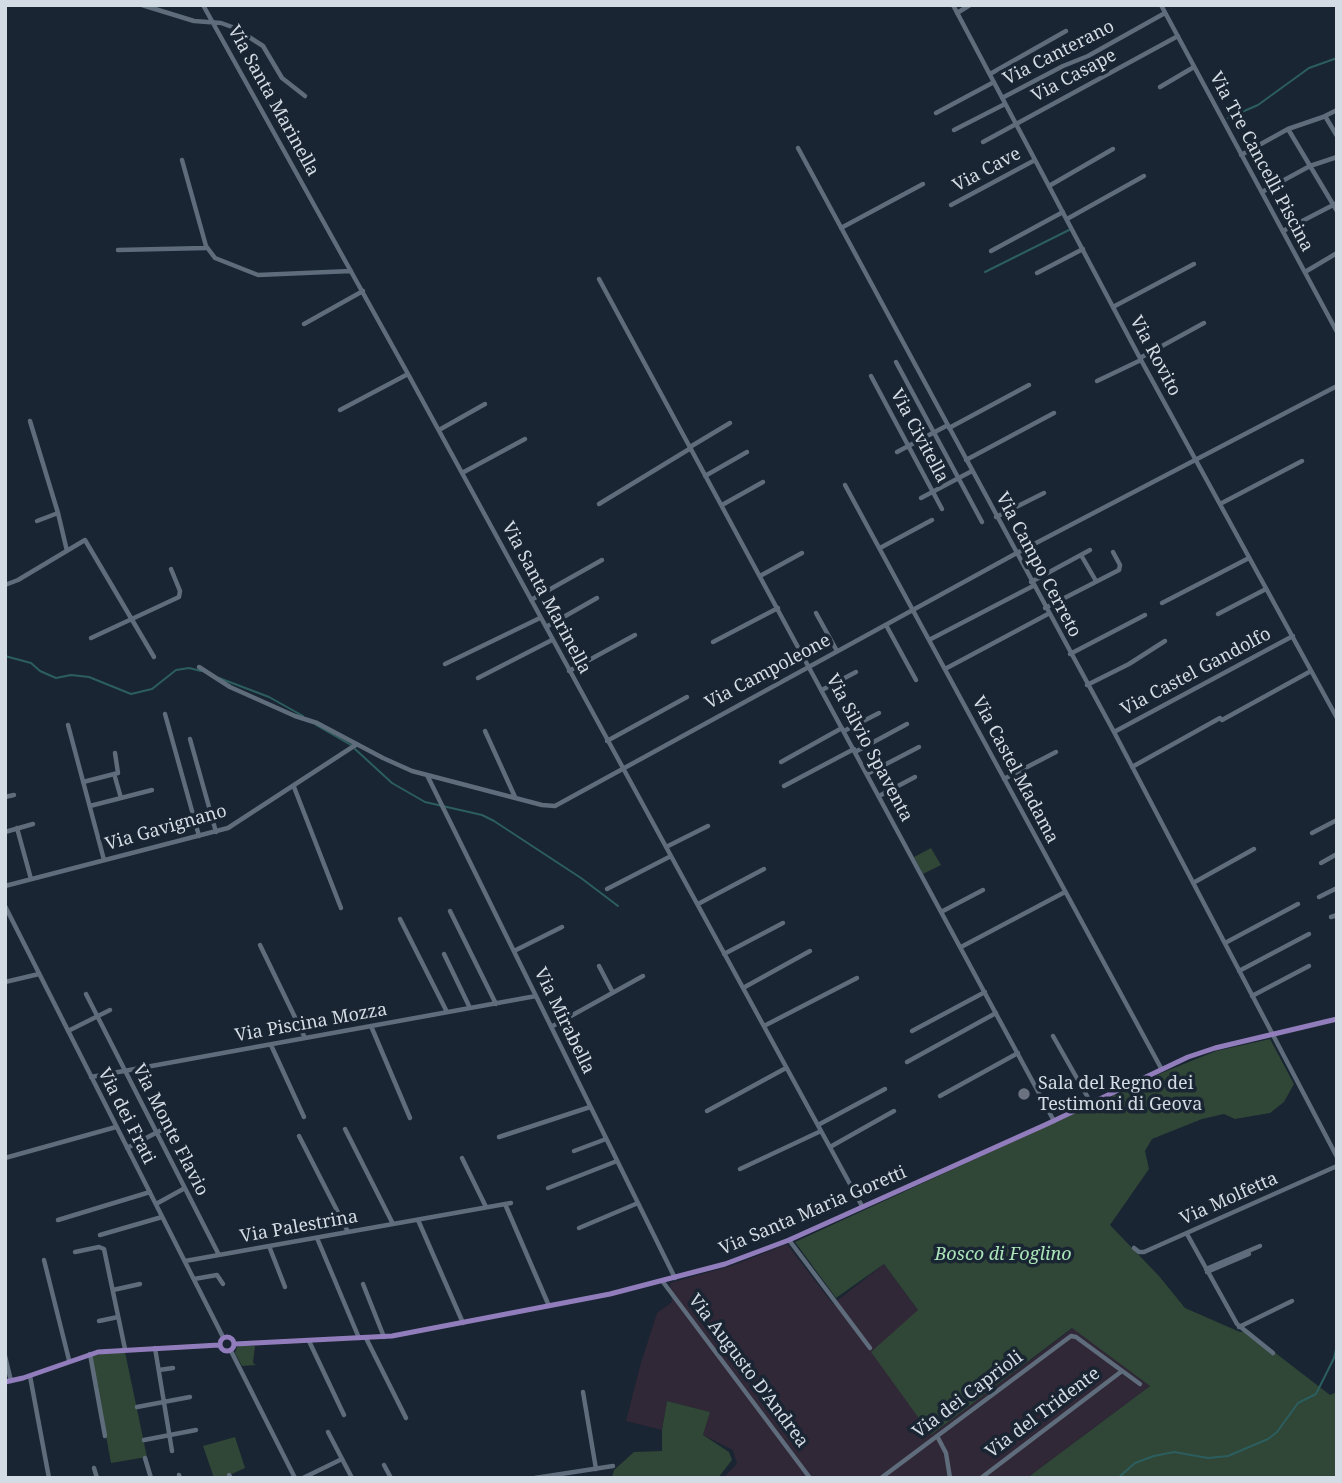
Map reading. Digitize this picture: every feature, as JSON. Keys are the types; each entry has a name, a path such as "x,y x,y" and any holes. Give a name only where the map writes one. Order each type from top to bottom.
{"main road":[{"name":"Via Santa Maria Goretti","path":"234,1344 384,1336 463,1323 663,1282 743,1259 1054,1121 1161,1068 1203,1052 1337,1019"},
{"path":"8,1382 90,1353 219,1345 231,1351 234,1348 234,1344 223,1337 219,1339 219,1345"}],"street":[{"path":"142,5 194,21 233,27 262,45 282,78 305,96"},
{"name":"Via Santa Marinella","path":"203,5 408,373 862,1206"},
{"name":"Via Rovito","path":"953,5 1140,359 1337,719"},
{"path":"957,13 970,5"},
{"name":"Via Tre Cancelli Piscina","path":"1161,5 1337,332"},
{"name":"Via Canterano","path":"1002,98 1060,68 1088,57 1165,13"},
{"path":"990,74 1066,31"},
{"name":"Via Casape","path":"983,142 1178,36"},
{"path":"1160,87 1194,67"},
{"path":"936,113 994,82"},
{"path":"954,130 1005,104"},
{"path":"1241,155 1288,129 1337,110"},
{"path":"1325,116 1337,136"},
{"path":"1288,129 1337,211"},
{"name":"Via Campo Cerreto","path":"798,148 1015,554 1132,766 1337,1157"},
{"path":"1049,186 1113,149"},
{"path":"1262,192 1310,166 1337,157"},
{"path":"182,160 206,248 219,260 256,275 351,271"},
{"name":"Via Cave","path":"951,205 1035,160"},
{"path":"1067,219 1144,176"},
{"path":"841,228 923,184"},
{"path":"1283,231 1335,204"},
{"path":"991,251 1063,212"},
{"path":"118,250 206,248"},
{"path":"1037,273 1083,249"},
{"path":"1305,272 1337,253"},
{"path":"1113,307 1194,264"},
{"name":"Via Silvio Spaventa","path":"599,279 1054,1121"},
{"path":"304,324 363,292"},
{"path":"1331,322 1337,318"},
{"path":"1097,382 1204,323"},
{"path":"896,362 982,522"},
{"path":"340,410 408,373"},
{"name":"Via Civitella","path":"871,376 942,509"},
{"path":"897,452 1029,385"},
{"name":"Via Campoleone","path":"199,667 228,686 313,721 391,762 427,775 555,806 1015,554 1337,386"},
{"path":"439,430 485,404"},
{"path":"966,460 1054,413"},
{"path":"30,421 67,551"},
{"path":"599,504 730,423"},
{"path":"462,473 525,439"},
{"path":"705,476 747,452"},
{"path":"1220,504 1302,461"},
{"path":"921,498 972,471"},
{"path":"722,505 763,482"},
{"name":"Via Castel Madama","path":"845,485 1161,1068"},
{"path":"996,517 1044,493"},
{"path":"37,522 58,513"},
{"path":"880,548 932,520"},
{"path":"5,585 85,540 154,657"},
{"path":"929,639 1090,550"},
{"path":"1045,608 1119,568 1113,552"},
{"path":"760,576 802,553"},
{"path":"1081,555 1096,581"},
{"path":"1162,603 1250,558"},
{"path":"531,600 602,560"},
{"path":"91,638 179,597 180,591 171,569"},
{"path":"1218,614 1266,589"},
{"path":"546,627 597,598"},
{"path":"713,642 778,608"},
{"path":"816,613 837,651"},
{"path":"945,670 1048,614"},
{"path":"1070,654 1145,615"},
{"path":"445,664 540,618"},
{"path":"886,625 916,680"},
{"path":"569,671 635,635"},
{"name":"Via Castel Gandolfo","path":"1114,733 1293,636"},
{"path":"478,678 552,640"},
{"path":"1087,685 1129,664 1165,641"},
{"path":"1132,766 1311,671"},
{"path":"822,690 856,672"},
{"path":"607,741 687,697"},
{"path":"781,762 878,713"},
{"path":"165,714 199,836"},
{"path":"784,786 907,724"},
{"path":"68,725 104,860"},
{"path":"485,732 516,798"},
{"path":"190,739 216,832"},
{"name":"Via Gavignano","path":"5,886 216,832 235,824 357,744"},
{"path":"867,774 919,747"},
{"path":"1004,779 1056,752"},
{"path":"83,782 118,773 115,753"},
{"name":"Via Mirabella","path":"427,775 675,1279"},
{"path":"115,777 121,798"},
{"path":"879,796 915,777"},
{"path":"294,787 341,908"},
{"path":"90,806 152,790"},
{"path":"5,797 14,795"},
{"path":"1312,834 1337,820"},
{"path":"5,832 33,824"},
{"path":"666,847 708,826"},
{"path":"17,828 31,879"},
{"path":"1193,883 1254,849"},
{"path":"1321,863 1337,854"},
{"path":"607,889 671,856"},
{"path":"698,904 764,869"},
{"path":"1319,897 1337,888"},
{"path":"941,912 982,890"},
{"path":"961,947 1065,892"},
{"path":"1225,943 1298,904"},
{"name":"Via dei Frati","path":"5,906 223,1337"},
{"path":"450,911 496,1004"},
{"path":"400,919 447,1012"},
{"path":"724,954 783,923"},
{"path":"514,951 562,927"},
{"path":"1239,971 1308,934"},
{"path":"260,945 305,1038"},
{"path":"743,988 810,951"},
{"path":"443,954 470,1008"},
{"path":"599,966 612,991"},
{"path":"1252,996 1308,966"},
{"path":"5,982 38,974"},
{"path":"551,1027 643,976"},
{"path":"764,1026 857,978"},
{"path":"912,1031 985,992"},
{"name":"Via Monte Flavio","path":"86,994 219,1255"},
{"name":"Via Piscina Mozza","path":"91,1077 536,996"},
{"path":"68,1031 110,1010"},
{"path":"907,1062 996,1013"},
{"path":"371,1026 410,1118"},
{"path":"1053,1036 1091,1103"},
{"path":"271,1045 304,1118"},
{"path":"940,1096 1018,1053"},
{"path":"707,1111 787,1068"},
{"path":"818,1125 886,1089"},
{"path":"499,1137 590,1107"},
{"path":"830,1147 894,1111"},
{"path":"127,1148 171,1125"},
{"path":"5,1158 116,1127"},
{"path":"345,1129 393,1224"},
{"path":"740,1169 821,1132"},
{"path":"299,1136 348,1232"},
{"path":"574,1151 606,1139"},
{"path":"462,1158 486,1208"},
{"path":"548,1188 617,1161"},
{"name":"Via Molfetta","path":"1134,1248 1144,1252 1336,1167"},
{"path":"156,1203 185,1188"},
{"path":"58,1220 149,1192"},
{"path":"579,1228 638,1203"},
{"name":"Via Palestrina","path":"185,1261 508,1204 549,1306"},
{"path":"100,1235 163,1217"},
{"path":"418,1220 463,1323"},
{"path":"1187,1234 1239,1327 1273,1353"},
{"path":"317,1238 362,1338 406,1418"},
{"path":"789,1240 870,1348"},
{"path":"269,1246 285,1287"},
{"path":"1206,1271 1260,1246"},
{"path":"75,1252 100,1247 104,1249 125,1349"},
{"path":"1206,1271 1249,1254"},
{"path":"44,1260 69,1360"},
{"path":"194,1279 216,1275 223,1284"},
{"name":"Via Augusto D'Andrea","path":"663,1282 810,1478"},
{"path":"113,1290 140,1284"},
{"path":"363,1284 384,1336"},
{"path":"1239,1327 1292,1301"},
{"path":"99,1321 118,1317"},
{"name":"Via del Tridente","path":"1072,1335 1140,1384"},
{"name":"Via dei Caprioli","path":"881,1478 1072,1335"},
{"path":"309,1341 344,1415"},
{"path":"155,1348 172,1451"},
{"path":"231,1351 293,1477"},
{"path":"90,1353 105,1436"},
{"path":"5,1356 8,1382"},
{"path":"159,1370 173,1368"},
{"name":"Via del Tridente","path":"981,1478 1123,1371"},
{"path":"30,1376 49,1478"},
{"path":"583,1392 596,1469"},
{"path":"137,1407 190,1397"},
{"path":"144,1440 196,1430"},
{"path":"328,1432 352,1478"},
{"path":"937,1436 946,1453 950,1478"},
{"path":"145,1458 151,1478"},
{"path":"303,1478 342,1459"},
{"path":"384,1465 391,1478"},
{"path":"535,1478 613,1466"},
{"path":"94,1468 97,1478"}],"shaded area":[{"path":"787,1244 833,1304 884,1264 918,1310 931,1435 1073,1328 1150,1386 1027,1478 723,1478 737,1464 733,1450 703,1435 709,1412 667,1401 662,1430 626,1421 640,1366 657,1313 672,1302 670,1283 734,1265"}],"green space":[{"path":"931,848 941,865 923,874 914,857"},
{"name":"Bosco di Foglino","path":"1270,1039 1294,1084 1284,1102 1270,1113 1235,1119 1224,1114 1202,1119 1152,1139 1145,1151 1149,1169 1110,1225 1159,1276 1185,1308 1240,1332 1247,1331 1330,1395 1337,1392 1337,1478 1027,1478 1150,1386 1072,1328 931,1435 871,1352 918,1310 884,1264 836,1298 795,1242 1164,1072 1216,1051"},
{"path":"240,1346 255,1346 253,1363 256,1365 242,1366 235,1353"},
{"path":"125,1352 147,1457 111,1463 91,1355"},
{"path":"667,1401 710,1412 703,1435 729,1452 732,1460 718,1478 612,1478 614,1470 634,1452 662,1451"},
{"path":"235,1437 245,1468 223,1478 214,1478 203,1446"}],"waterway":[{"path":"1228,118 1258,105 1309,68 1337,58"},
{"path":"985,272 1069,230"},
{"path":"5,656 31,663 40,671 56,678 71,675 89,677 131,694 152,689 176,670 189,668 201,671"},
{"path":"219,678 269,697 303,716"},
{"path":"316,725 351,745"},
{"path":"355,749 392,783 425,802 482,815 494,821 581,878 618,906"},
{"path":"1118,1478 1135,1463 1154,1456 1174,1452 1208,1458 1228,1456 1268,1439 1277,1432 1298,1403 1316,1394 1334,1358 1337,1345"}],"place":[{"name":"Sala del Regno dei Testimoni di Geova","path":"1024,1094"}]}
